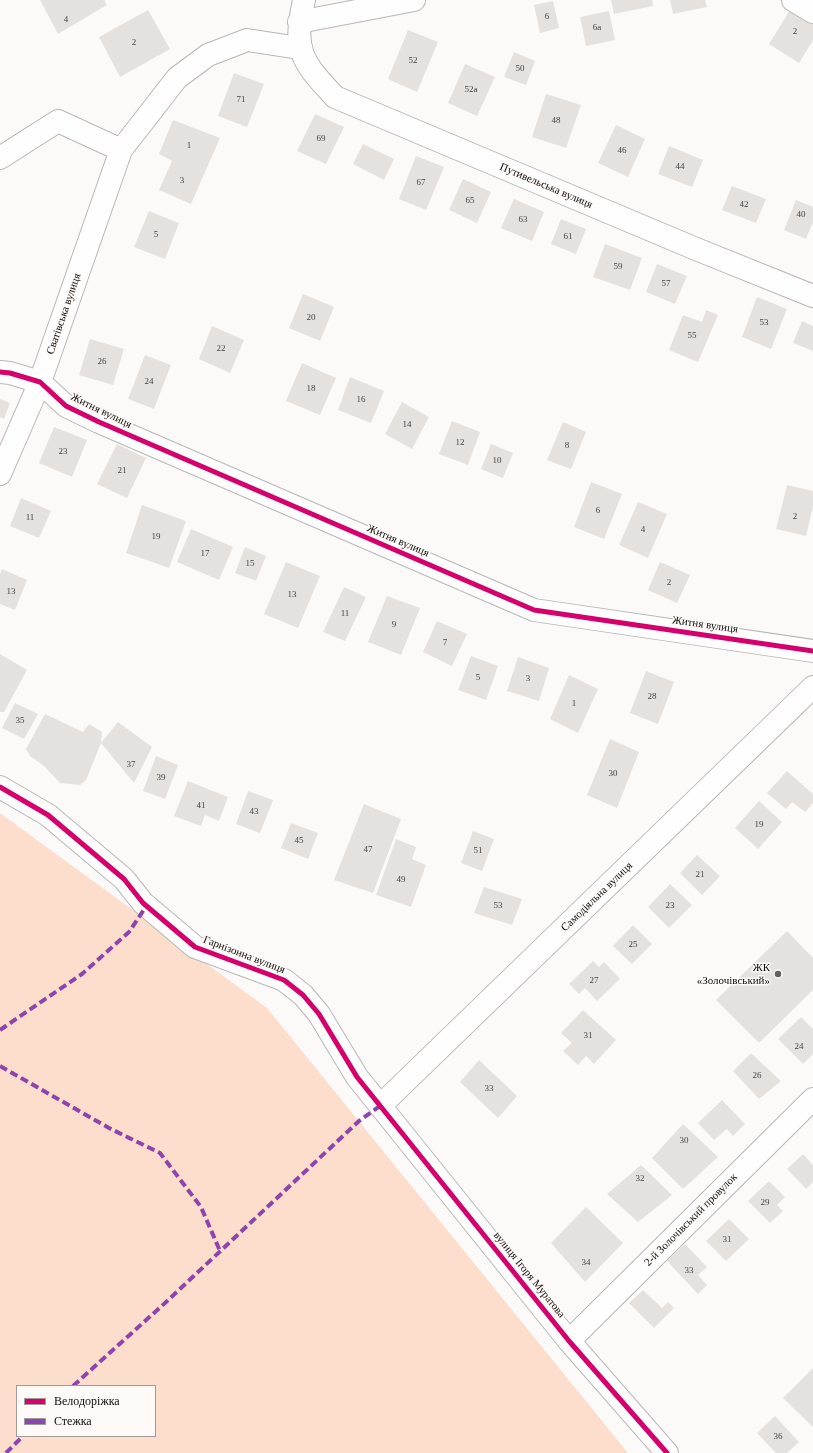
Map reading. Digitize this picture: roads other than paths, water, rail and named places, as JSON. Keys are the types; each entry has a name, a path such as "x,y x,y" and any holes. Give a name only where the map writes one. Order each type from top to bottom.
{"street":[{"path":"300,48 299,22 304,0"},
{"path":"299,22 414,0"},
{"path":"793,0 813,12"},
{"name":"Сватівська вулиця","path":"0,474 40,382 121,150 177,78 208,55 247,40 300,48"},
{"name":"Путивельська вулиця","path":"300,48 312,73 335,97 696,249 813,296"},
{"path":"0,158 58,121 121,150"},
{"name":"Житня вулиця","path":"0,372 10,372 40,382 66,406 99,422 534,610 813,651"},
{"name":"Самодіяльна вулиця","path":"380,1106 813,687"},
{"name":"Гарнізонна вулиця","path":"0,787 48,815 124,880 143,903 195,947 284,980 303,995 319,1014 357,1078 380,1106"},
{"name":"2-й Золочівський провулок","path":"570,1341 813,1099"},
{"name":"вулиця Ігоря Муратова","path":"380,1106 570,1341 666,1453"}],"place":[{"name":"ЖК «Золочівський»","path":"778,974"}]}
